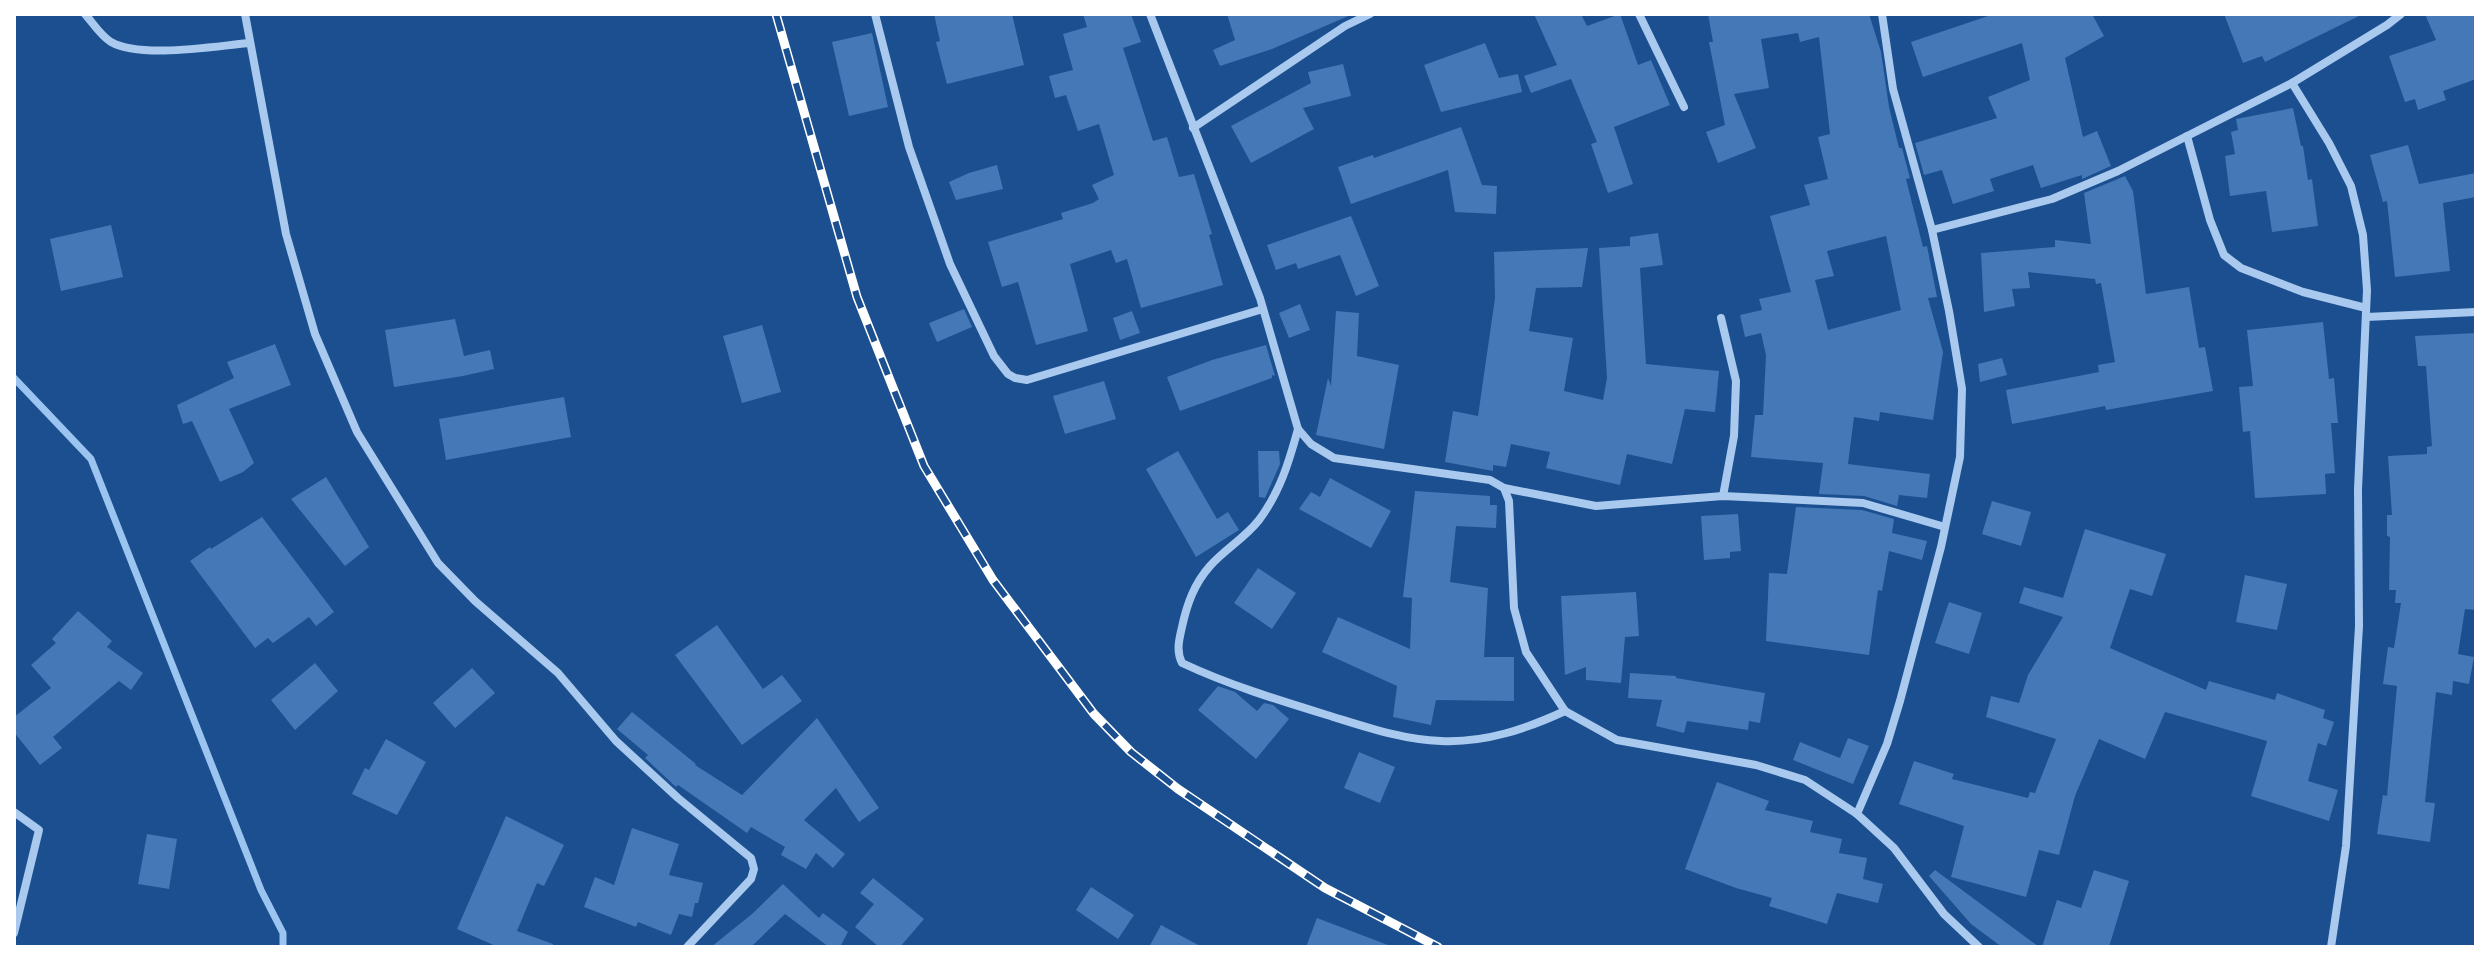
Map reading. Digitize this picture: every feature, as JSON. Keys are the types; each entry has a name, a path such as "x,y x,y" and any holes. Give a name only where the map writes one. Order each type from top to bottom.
{"street":[{"path":"85,14 105,37 115,44 133,49 167,50 250,43"},
{"path":"245,14 286,234 315,334 357,432 438,563 475,601 558,673 616,741 678,798 751,858 754,869 751,879 687,947"},
{"path":"875,14 909,147 950,264 979,328 1008,374 1027,380 1263,309"},
{"path":"1150,14 1263,309 1298,429 1311,444 1334,458 1490,480 1504,488 1596,506 1723,496 1863,503 1945,527"},
{"path":"1193,128 1345,26 1370,14"},
{"path":"1639,14 1684,107"},
{"path":"1857,814 1887,744 1900,701 1960,457 1962,389 1949,311 1932,230 1893,89 1882,14"},
{"path":"1932,230 2052,199 2118,171 2292,83 2401,14"},
{"path":"2292,83 2351,186 2363,235 2367,290 2358,489 2359,626 2346,846 2331,947"},
{"path":"2187,136 2210,220 2224,255 2241,268 2366,312 2476,312"},
{"path":"1721,318 1736,381 1734,436 1723,496"},
{"path":"1298,429 1288,468 1273,499 1259,520 1210,565 1193,590 1180,634 1178,653 1182,663 1265,696 1367,727 1441,741 1501,735 1565,711"},
{"path":"1504,488 1509,501 1514,608 1526,652 1565,711 1617,740 1756,765 1805,780 1857,814 1894,848 1944,914 1979,947"},
{"path":"14,812 39,830 14,933"}],"building":[{"path":"934,14 1012,14 1024,65 947,84 936,42 940,41"},
{"path":"1083,14 1131,14 1141,42 1123,48 1153,141 1167,137 1179,177 1194,174 1223,285 1141,308 1127,259 1116,263 1111,250 1070,264 1088,331 1036,345 1018,282 1002,287 988,242 1063,219 1061,213 1099,199 1092,185 1114,175 1099,124 1078,131 1066,95 1055,98 1049,76 1073,70 1063,34 1087,27"},
{"path":"1227,14 1353,14 1272,49 1220,66 1213,50 1235,40"},
{"path":"1534,14 1581,14 1587,26 1620,14 1638,65 1651,60 1670,105 1614,127 1633,184 1608,193 1591,144 1597,142 1571,79 1531,93 1524,76 1557,65"},
{"path":"1708,14 1869,14 1881,52 1889,107 1910,178 1906,179 1923,247 1927,246 1937,297 1928,298 1943,352 1933,420 1880,412 1879,421 1854,417 1848,464 1930,474 1927,498 1899,495 1897,506 1864,496 1819,494 1823,463 1751,457 1755,415 1763,415 1766,355 1761,333 1745,337 1740,315 1762,310 1759,299 1791,292 1770,216 1810,205 1804,185 1828,179 1818,137 1830,134 1819,37 1800,42 1798,33 1761,39 1769,88 1734,94 1756,148 1718,163 1706,132 1725,125 1709,42 1713,42","holes":["1886,236 1901,310 1828,330 1815,280 1834,276 1827,251"]},
{"path":"1994,14 2092,14 2104,36 2065,58 2083,137 2097,131 2111,166 2082,179 2082,175 2041,188 2033,165 1990,179 1994,191 1953,204 1942,170 1924,175 1915,143 1997,118 1988,97 2030,80 2022,43 1923,77 1911,42"},
{"path":"2224,14 2363,14 2265,62 2262,56 2243,63"},
{"path":"2425,14 2476,14 2476,79 2443,91 2446,100 2418,110 2415,99 2405,102 2389,56 2436,40"},
{"path":"872,33 888,107 849,116 832,42"},
{"path":"1485,43 1499,78 1518,74 1522,92 1441,112 1424,65"},
{"path":"1343,64 1351,96 1303,108 1314,129 1251,163 1231,126 1311,83 1308,72"},
{"path":"2293,108 2308,180 2312,179 2318,226 2272,232 2266,191 2230,196 2225,156 2235,154 2231,132 2238,130 2236,119"},
{"path":"1461,127 1482,185 1497,186 1496,214 1455,212 1448,170 1351,204 1338,167 1373,155 1374,158"},
{"path":"2408,145 2419,184 2476,173 2476,197 2443,203 2450,271 2395,277 2387,201 2383,202 2370,155"},
{"path":"997,165 1003,189 956,200 949,182"},
{"path":"2125,176 2133,191 2146,294 2189,287 2199,348 2205,347 2213,391 2106,410 2105,406 2012,424 2006,390 2099,372 2098,365 2115,362 2101,283 2096,284 2095,279 2028,272 2030,288 2012,289 2015,306 1984,312 1981,253 2055,247 2055,240 2091,244 2084,193"},
{"path":"1351,216 1379,286 1356,296 1340,255 1298,269 1296,263 1276,270 1267,245"},
{"path":"111,225 123,277 61,291 50,239"},
{"path":"1658,233 1663,265 1640,268 1646,364 1719,371 1715,412 1685,409 1672,464 1627,454 1620,485 1546,468 1550,452 1511,444 1506,467 1493,465 1493,471 1445,462 1453,411 1478,416 1495,298 1494,252 1588,248 1582,287 1536,288 1529,331 1573,338 1564,391 1603,400 1607,378 1599,248 1630,246 1630,237"},
{"path":"1300,304 1310,330 1289,338 1279,313"},
{"path":"964,309 972,327 937,342 929,323"},
{"path":"1132,311 1140,333 1120,340 1113,318"},
{"path":"1336,311 1359,313 1357,356 1399,365 1384,449 1316,435 1328,378 1331,386"},
{"path":"455,319 464,356 490,350 494,369 394,387 385,330"},
{"path":"2323,322 2329,379 2334,378 2338,423 2331,423 2335,473 2325,474 2326,494 2255,498 2250,431 2243,432 2239,387 2253,386 2247,330"},
{"path":"762,325 781,392 742,403 723,336"},
{"path":"2476,333 2475,610 2465,609 2458,654 2474,657 2469,684 2453,681 2452,695 2436,692 2425,802 2435,803 2430,842 2377,834 2383,795 2387,796 2397,686 2383,684 2388,647 2394,648 2401,603 2395,603 2396,590 2389,590 2390,537 2387,536 2387,515 2392,515 2388,456 2427,454 2427,447 2432,446 2426,366 2418,366 2415,336"},
{"path":"275,344 291,385 229,409 254,463 243,472 220,482 192,421 183,424 177,405 234,378 227,362"},
{"path":"1266,345 1275,376 1180,411 1167,377"},
{"path":"2002,358 2007,375 1980,382 1978,364"},
{"path":"1104,381 1116,419 1065,434 1053,396"},
{"path":"564,397 571,437 446,460 439,419"},
{"path":"1178,451 1217,519 1228,512 1239,530 1196,557 1146,469"},
{"path":"1258,451 1279,451 1280,464 1265,498 1259,497"},
{"path":"326,477 369,547 345,566 291,499"},
{"path":"1330,478 1391,511 1371,548 1299,509 1311,492 1320,497"},
{"path":"1415,491 1490,496 1490,505 1497,505 1496,528 1456,526 1450,582 1488,588 1484,657 1514,657 1514,701 1436,700 1431,725 1393,717 1397,686 1322,652 1338,617 1410,649 1412,598 1403,597"},
{"path":"1992,501 2031,512 2021,546 1982,534"},
{"path":"1796,507 1862,510 1894,519 1892,533 1927,541 1922,560 1889,551 1882,591 1878,590 1869,655 1766,641 1769,573 1787,574"},
{"path":"1738,514 1741,551 1730,552 1730,558 1704,560 1701,516"},
{"path":"262,517 334,612 316,626 309,617 273,643 268,638 255,648 190,561"},
{"path":"2085,529 2166,554 2152,596 2130,589 2110,648 2206,690 2209,681 2275,700 2277,693 2325,710 2323,718 2334,722 2326,746 2318,743 2308,781 2338,790 2329,821 2251,796 2267,741 2165,712 2145,759 2099,739 2075,796 2059,855 2039,850 2026,897 1951,877 1964,826 1899,804 1914,761 1954,774 1952,779 2028,798 2030,792 2035,793 2056,739 1986,717 1991,696 2019,703 2028,675 2063,617 2019,603 2024,587 2063,598"},
{"path":"1258,568 1296,593 1272,629 1234,603"},
{"path":"2245,575 2287,584 2277,630 2236,622"},
{"path":"1636,592 1639,636 1625,637 1621,683 1586,680 1586,667 1565,675 1561,596"},
{"path":"1949,602 1982,613 1969,654 1935,643"},
{"path":"78,611 112,641 107,647 143,673 131,690 119,681 53,737 62,748 40,765 14,732 14,717 51,688 31,665 56,643 52,639"},
{"path":"717,625 763,689 782,675 802,701 742,745 675,655"},
{"path":"315,663 338,691 295,730 271,700"},
{"path":"472,668 495,693 455,728 433,703"},
{"path":"1630,673 1676,676 1765,693 1760,723 1749,721 1748,730 1687,721 1684,733 1656,726 1662,700 1628,698"},
{"path":"1218,686 1235,692 1257,711 1264,703 1273,705 1289,719 1256,759 1198,710"},
{"path":"632,712 695,765 742,795 817,718 879,808 859,822 836,788 804,820 845,854 833,868 816,853 806,869 781,855 785,847 751,827 747,833 678,785 676,787 645,758 648,755 617,729"},
{"path":"1848,738 1869,746 1853,784 1793,760 1800,742 1840,758"},
{"path":"386,739 426,762 397,815 352,794 365,768 369,770"},
{"path":"1359,752 1395,767 1380,803 1344,788"},
{"path":"1717,782 1769,801 1765,810 1813,821 1810,832 1842,839 1839,853 1867,858 1863,879 1883,884 1878,903 1837,893 1827,924 1769,906 1772,898 1685,869"},
{"path":"506,816 564,845 544,886 537,883 517,931 553,944 553,947 498,947 457,929"},
{"path":"632,828 679,844 669,875 703,883 692,917 679,914 671,935 638,922 636,927 584,907 595,877 614,885"},
{"path":"147,834 177,839 169,889 138,884"},
{"path":"1935,870 2039,947 2002,947 1971,924 1929,876"},
{"path":"2094,870 2129,881 2109,947 2042,947 2057,900 2081,908"},
{"path":"873,878 924,919 900,947 878,946 855,927 874,904 860,893"},
{"path":"783,884 819,918 823,913 848,932 840,947 829,947 785,914 751,947 711,947 752,914"},
{"path":"1091,887 1134,915 1118,939 1076,910"},
{"path":"1317,918 1388,945 1388,947 1306,947"},
{"path":"1161,925 1202,947 1149,947"}],"waterway":[{"path":"14,378 91,459 261,890 283,933 283,947"}],"railway":[{"path":"776,14 857,297 924,466 993,580 1094,714 1131,752 1178,789 1325,888 1438,947"}]}
